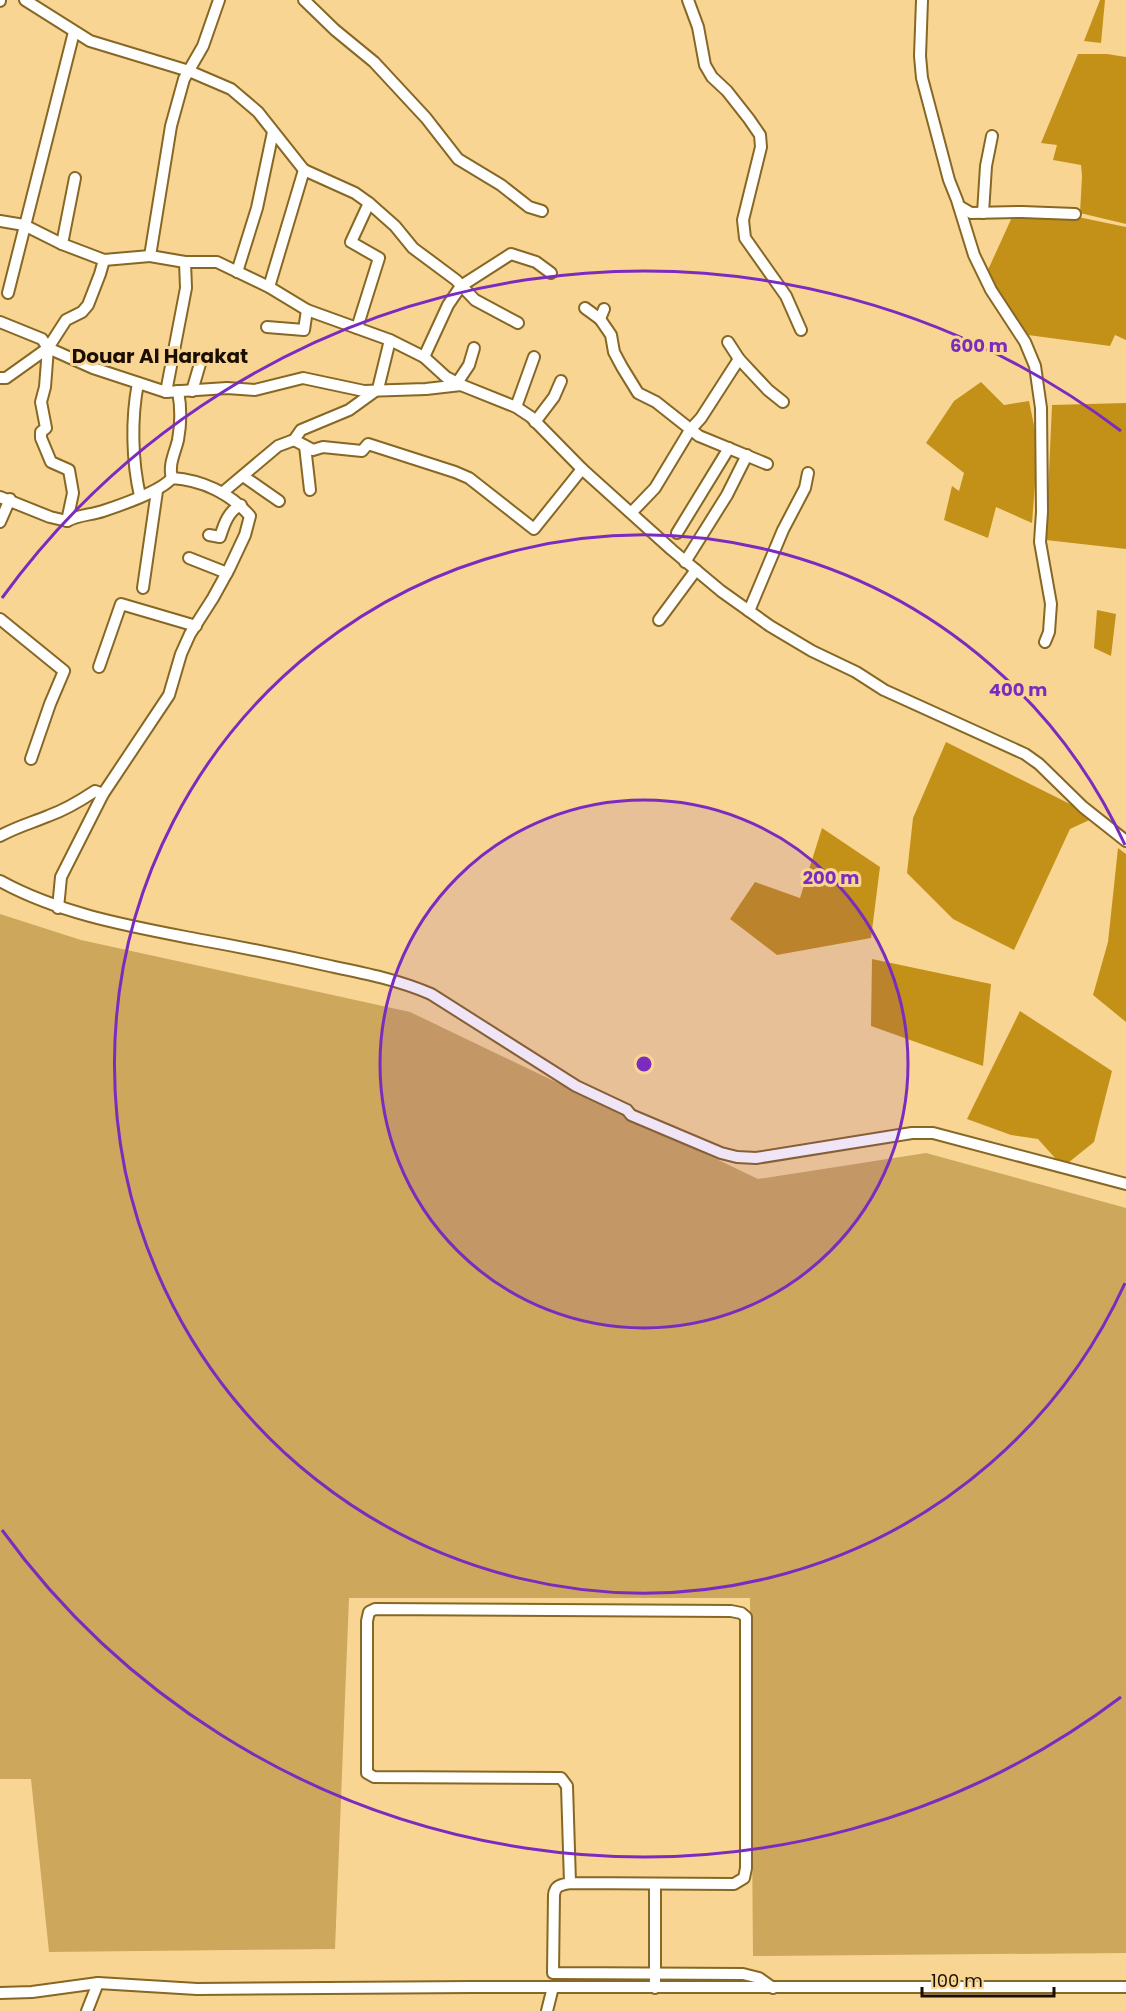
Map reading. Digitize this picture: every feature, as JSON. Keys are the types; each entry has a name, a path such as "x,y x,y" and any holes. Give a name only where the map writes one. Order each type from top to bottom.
{"street":[{"path":"25,0 90,41 189,70 231,89 258,112 304,170 355,193 369,203 395,226 413,248 456,280 475,300 518,323"},
{"path":"150,256 171,126 184,79 203,46 219,0"},
{"path":"304,0 335,30 375,62 426,118 458,159 501,185 529,207 542,211"},
{"path":"688,0 698,27 705,65 760,135 761,147 743,220 745,238 786,296 801,330"},
{"path":"922,0 920,56 922,78 947,172 974,255 991,290 1025,342 1035,366 1041,408 1040,542 1051,604 1049,632 1045,642"},
{"path":"8,293 74,32"},
{"path":"237,272 257,208 273,132"},
{"path":"983,213 986,166 992,136"},
{"path":"269,287 304,170"},
{"path":"62,244 75,178"},
{"path":"357,328 379,258 351,242 369,203"},
{"path":"959,206 971,213 1075,214"},
{"path":"0,221 24,225 62,244 104,260 150,256 185,262 217,262 269,287 307,310 390,340 424,357 459,384 516,407 685,562 749,611 812,651 856,672 884,690 1025,754 1039,764 1083,807 1126,841"},
{"path":"424,357 448,305 461,286 511,254 536,262 551,273"},
{"path":"0,378 6,378 48,348 66,320 82,312 88,305 104,260"},
{"path":"172,478 170,470 178,439 180,415 172,392 186,288 185,262"},
{"path":"585,308 602,314 611,335 614,352 638,393 656,402 690,430 709,441 767,464"},
{"path":"267,327 304,330 307,310"},
{"path":"0,322 42,339 48,348 93,368 172,392 227,388 255,390 303,378 364,391 426,389 459,384"},
{"path":"222,493 278,446 294,440 301,430 349,410 378,389 390,340"},
{"path":"728,342 739,359 768,390 783,402"},
{"path":"48,348 45,387 41,402 46,428 41,432 41,438 51,462 69,470 73,493 67,521"},
{"path":"459,384 469,365 474,348"},
{"path":"192,391 202,357"},
{"path":"516,407 534,357"},
{"path":"632,512 655,488 690,430 701,418 739,359"},
{"path":"535,422 554,397 561,381"},
{"path":"138,383 134,454 135,475 140,496"},
{"path":"294,440 313,450 322,447 362,451 368,444 455,472 469,478 534,529 582,469"},
{"path":"305,446 310,490"},
{"path":"677,533 729,448"},
{"path":"685,562 727,495 747,456"},
{"path":"749,611 783,530 805,489 807,473"},
{"path":"243,476 279,501"},
{"path":"0,522 5,498 50,517 67,521 74,517 101,512 157,491 172,478"},
{"path":"58,908 61,877 103,794 169,695 182,654 227,573 245,535 250,516 241,505 203,484 172,478"},
{"path":"143,588 157,491"},
{"path":"209,535 220,537 234,508 241,505"},
{"path":"189,558 227,573"},
{"path":"659,620 696,570"},
{"path":"99,667 121,603 196,626"},
{"path":"0,619 64,671 50,704 32,759"},
{"path":"0,836 15,827 49,816 75,804 95,791 103,794"},
{"path":"0,881 27,896 58,908 411,986 431,994 576,1086 627,1110 631,1115 729,1156 756,1158 901,1134 933,1133 1126,1184"},
{"path":"570,1883 567,1786 561,1778 374,1777 368,1773 367,1621 369,1612 375,1609 731,1611 741,1613 746,1617 746,1868 744,1878 734,1884 570,1883 559,1885 554,1892 553,1972 743,1974 759,1978 773,1988"},
{"path":"655,1885 655,1988"},
{"path":"0,1993 32,1992 98,1983 197,1989 1126,1987"},
{"path":"87,2011 98,1983"},
{"path":"547,2011 553,1988"}],"shaded area":[{"path":"1100,0 1105,0 1101,43 1084,41"},
{"path":"1078,54 1107,54 1126,57 1126,224 1080,213 1081,165 1053,160 1057,145 1041,143"},
{"path":"1013,215 1078,217 1126,227 1126,340 1115,335 1110,346 1028,335 987,272"},
{"path":"981,382 1004,405 1029,401 1038,445 1032,523 996,507 988,538 944,520 952,486 959,491 964,473 926,443 954,401"},
{"path":"1126,403 1126,549 1046,540 1052,405"},
{"path":"1097,610 1116,614 1111,656 1094,648"},
{"path":"946,742 1096,817 1070,829 1014,950 953,919 907,873 913,818"},
{"path":"822,828 880,867 871,938 777,955 730,919 755,882 800,898"},
{"path":"1118,848 1126,854 1126,1022 1093,995 1108,942"},
{"path":"0,914 81,940 410,1012 758,1179 926,1153 1126,1208 1126,1953 753,1956 750,1598 349,1598 335,1949 49,1952 31,1779 0,1779"},
{"path":"872,959 991,984 983,1066 871,1026"},
{"path":"1020,1011 1112,1071 1094,1142 1063,1167 1038,1139 1011,1135 967,1119"}],"district":[{"name":"Douar Al Harakat","path":"160,356"}]}
